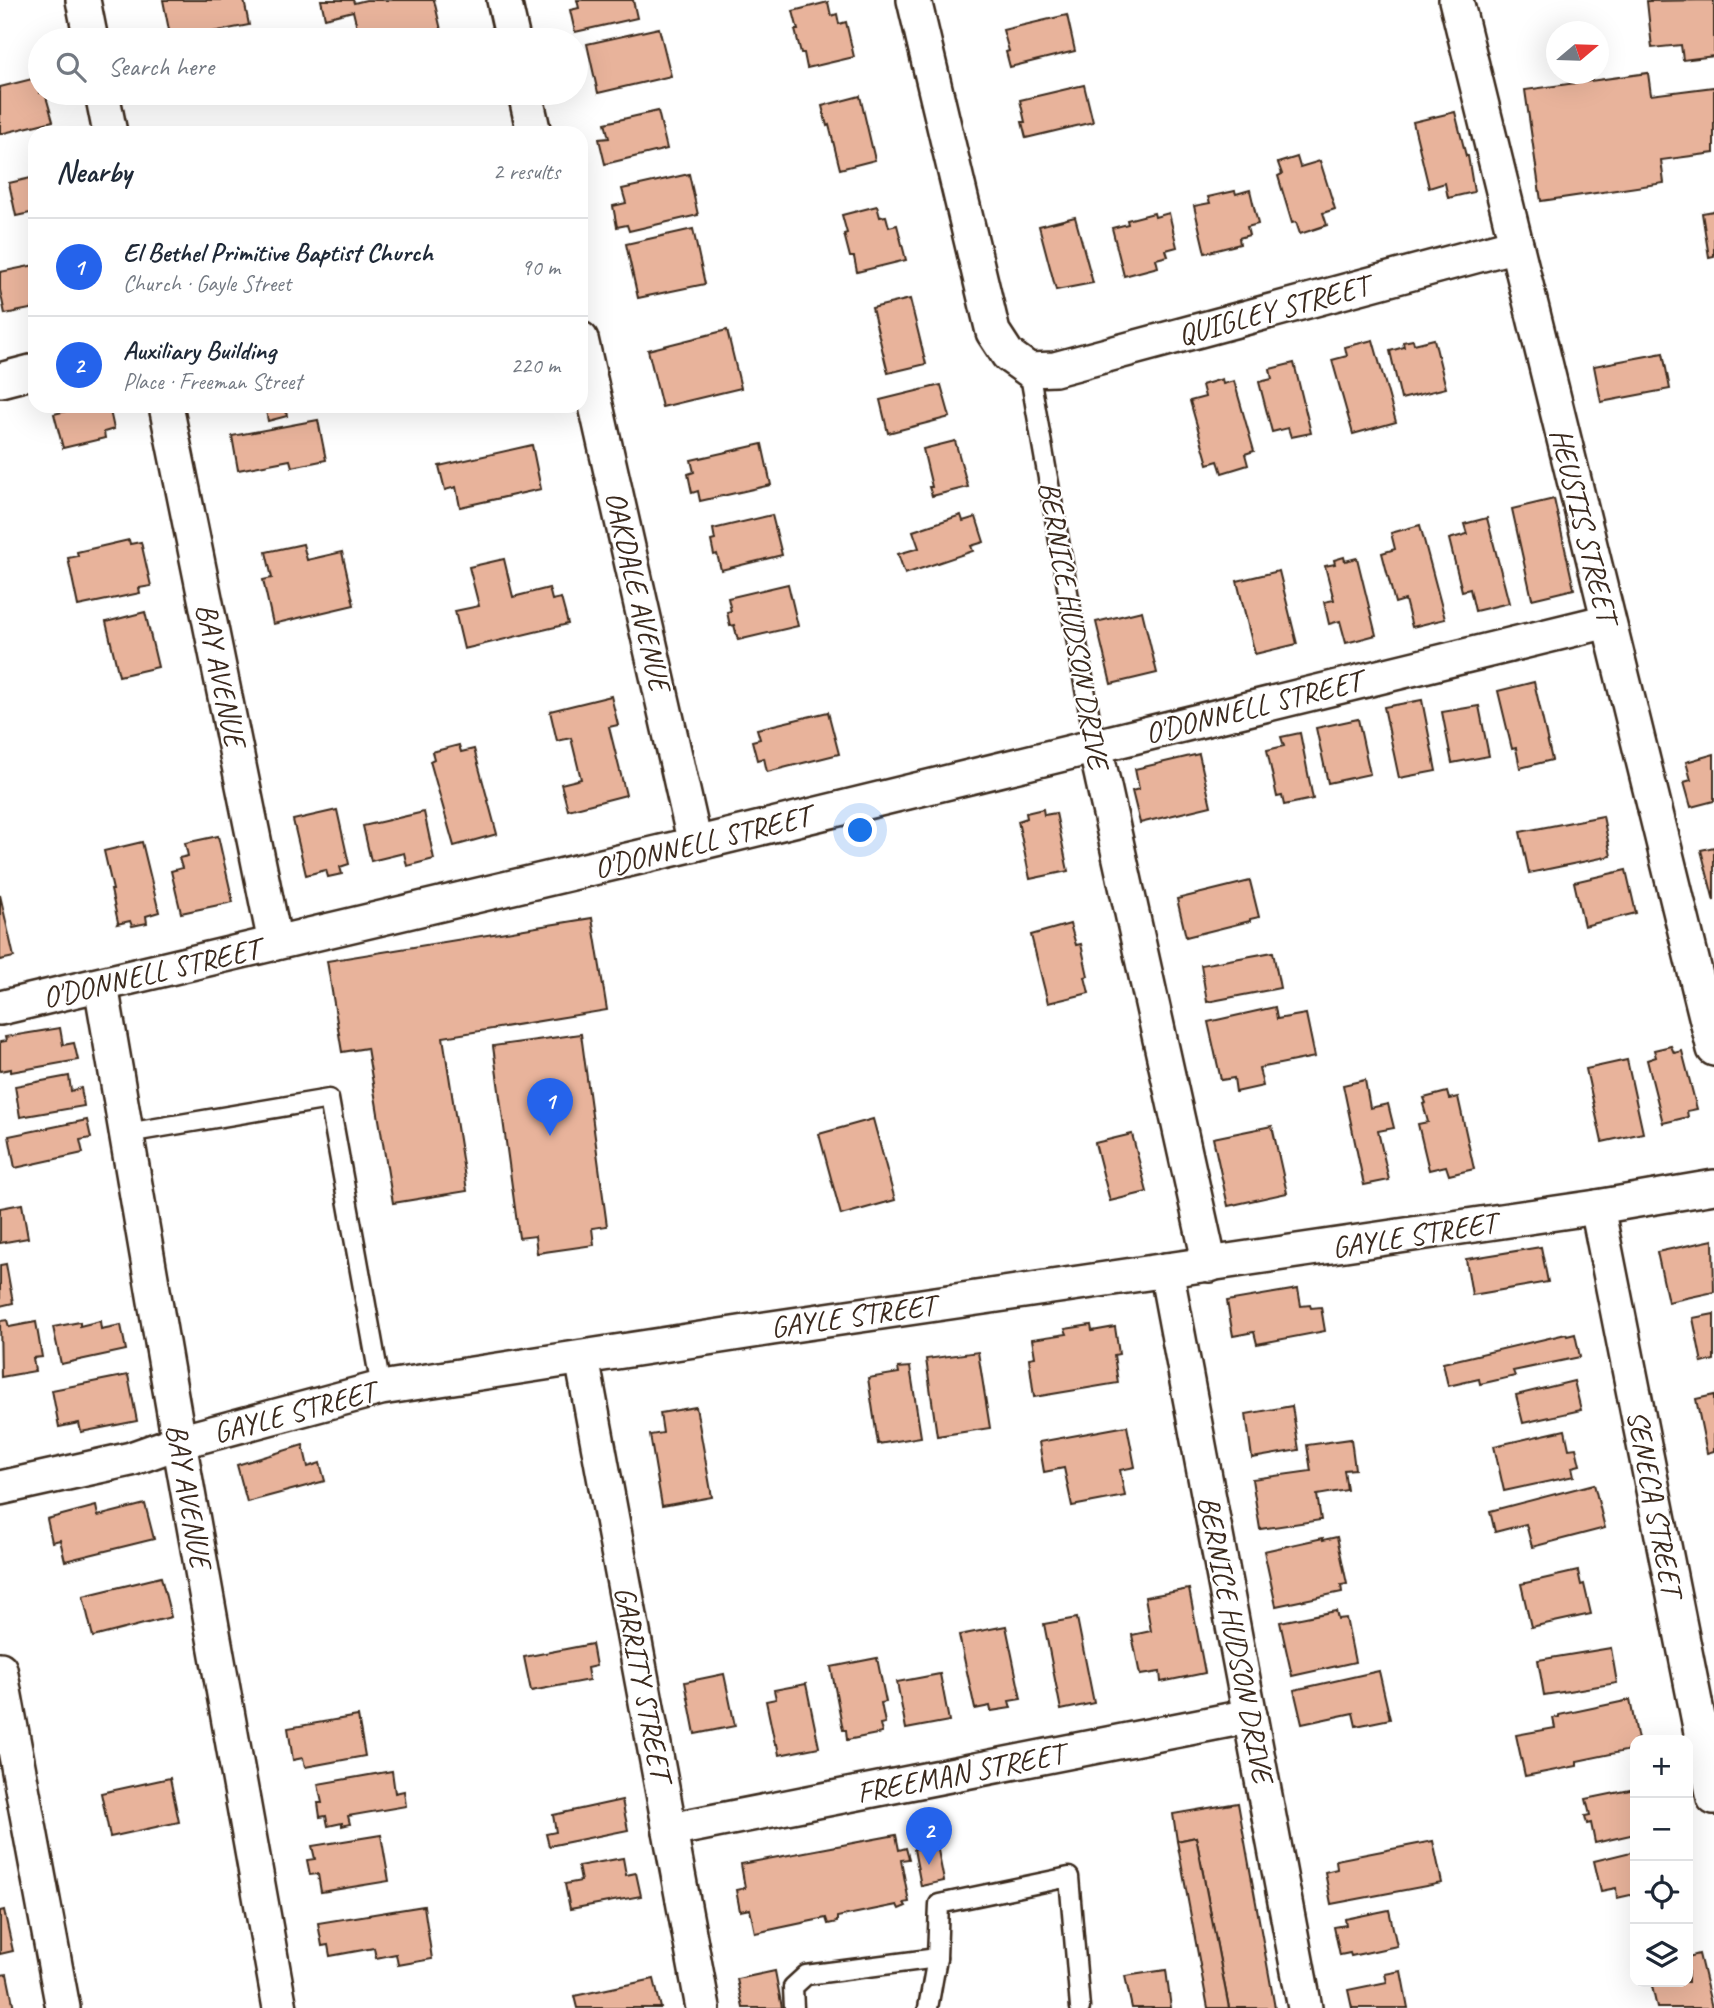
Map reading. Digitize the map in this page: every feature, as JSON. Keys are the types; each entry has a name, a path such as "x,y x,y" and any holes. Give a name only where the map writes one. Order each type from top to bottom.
{"street":[{"path":"83,0 89,28"},
{"path":"504,0 510,28"},
{"path":"914,0 993,332 1008,355 1029,370"},
{"name":"HEUSTIS STREET","path":"1456,0 1714,1049"},
{"path":"104,105 109,126"},
{"path":"528,105 532,126"},
{"name":"QUIGLEY STREET","path":"1029,370 1055,369 1516,245"},
{"name":"OAKDALE AVENUE","path":"588,370 695,844"},
{"path":"0,380 28,373"},
{"name":"BAY AVENUE","path":"167,413 275,943"},
{"name":"O'DONNELL STREET","path":"0,1008 695,844 1608,621"},
{"name":"BERNICE HUDSON DRIVE","path":"1095,746 1210,1265"},
{"name":"BAY AVENUE","path":"101,985 280,2008"},
{"name":"GAYLE STREET","path":"0,1488 131,1459 179,1442 381,1388 1597,1207 1714,1187"},
{"name":"SENECA STREET","path":"1597,1207 1714,1798"},
{"name":"BERNICE HUDSON DRIVE","path":"1166,1270 1305,2008"},
{"name":"GARRITY STREET","path":"582,1358 703,2008"},
{"path":"0,1669 63,2008"},
{"name":"FREEMAN STREET","path":"670,1830 1250,1716"}],"lane":[{"name":"BERNICE HUDSON DRIVE","path":"1029,370 1095,746"},
{"path":"127,1133 329,1099 381,1388"},
{"path":"928,2008 937,1958 939,1904 1069,1877 1080,2008"},
{"path":"793,2008 793,1986 806,1975 937,1958"}],"building":[{"path":"163,0 244,0 249,25 233,28 169,28"},
{"path":"321,0 353,0 354,3 366,0 434,0 441,28 357,28 353,11 325,18"},
{"path":"577,0 633,0 637,18 588,29 574,28 570,10 579,8"},
{"path":"1714,0 1714,56 1683,60 1681,45 1652,48 1647,1"},
{"path":"828,2 831,16 837,14 839,24 846,22 854,57 807,68 795,30 798,30 793,11"},
{"path":"1067,15 1075,51 1010,67 1003,30"},
{"path":"659,28 671,76 598,93 588,44"},
{"path":"1648,73 1651,95 1714,87 1714,153 1661,160 1664,183 1541,201 1525,90 1568,84 1609,84 1609,78"},
{"path":"28,80 28,105 48,105 53,121 0,134 0,87"},
{"path":"1084,85 1093,122 1026,138 1020,100"},
{"path":"860,96 875,160 840,169 822,106"},
{"path":"658,111 667,149 605,164 599,139 609,138 605,123"},
{"path":"1455,112 1468,156 1474,192 1448,198 1445,183 1429,188 1413,122"},
{"path":"1297,157 1300,167 1320,161 1335,209 1323,213 1327,225 1300,234 1296,222 1292,223 1278,176 1282,174 1278,163"},
{"path":"689,174 698,215 629,231 627,225 617,227 613,206 626,203 622,189"},
{"path":"28,179 28,213 16,216 9,183"},
{"path":"1250,190 1258,224 1247,227 1249,235 1239,238 1240,244 1205,253 1194,206 1210,203 1208,197"},
{"path":"877,206 880,217 886,216 889,227 897,225 906,260 857,272 854,257 850,257 842,215"},
{"path":"1714,211 1714,256 1709,257 1702,213"},
{"path":"1154,213 1155,217 1169,213 1177,247 1166,250 1168,256 1156,259 1158,267 1124,276 1112,228 1128,224 1127,220"},
{"path":"1075,217 1093,283 1056,290 1039,226"},
{"path":"693,229 705,284 638,298 626,244"},
{"path":"28,266 28,309 5,314 0,290 0,272"},
{"path":"910,299 926,364 888,373 872,308"},
{"path":"727,330 741,388 662,407 648,350"},
{"path":"1434,339 1446,388 1401,399 1390,351 1404,347 1403,342 1413,340 1414,344"},
{"path":"1373,340 1396,422 1353,434 1332,360 1347,356 1345,347"},
{"path":"1663,353 1670,389 1601,402 1594,366"},
{"path":"1294,363 1311,433 1291,437 1288,428 1272,432 1259,382 1272,379 1270,369"},
{"path":"1222,379 1223,384 1234,381 1254,451 1245,454 1248,465 1222,473 1218,461 1208,464 1190,401 1205,397 1202,385"},
{"path":"941,385 950,417 888,433 880,400"},
{"path":"111,413 114,429 104,432 105,438 63,448 54,414"},
{"path":"266,413 286,413 287,416 268,421"},
{"path":"318,420 326,460 292,467 290,460 238,470 232,436"},
{"path":"955,441 968,487 932,496 923,449"},
{"path":"762,444 771,485 700,501 698,491 692,493 688,474 694,472 691,460"},
{"path":"532,445 541,489 460,507 456,487 445,490 439,466"},
{"path":"1554,499 1574,589 1532,599 1512,509"},
{"path":"772,515 782,555 721,570 711,541 715,540 713,529"},
{"path":"961,515 963,521 976,517 984,542 971,546 973,551 905,574 898,554 919,548 913,531"},
{"path":"1487,518 1509,603 1475,611 1470,589 1462,591 1449,539 1467,534 1464,524"},
{"path":"1420,525 1445,619 1412,627 1405,600 1395,603 1382,553 1395,549 1391,533"},
{"path":"129,540 130,544 141,542 151,586 139,588 140,593 78,606 68,558 78,556 77,552"},
{"path":"303,544 307,560 342,552 354,605 273,624 263,580 272,578 266,552"},
{"path":"1344,557 1345,561 1357,558 1376,635 1346,643 1340,621 1329,624 1324,602 1334,600 1325,566 1335,564 1334,560"},
{"path":"504,559 513,597 549,588 552,600 561,598 568,624 464,649 455,611 479,606 469,567"},
{"path":"1279,571 1297,644 1255,654 1237,581"},
{"path":"788,584 798,626 738,640 734,625 730,626 728,598"},
{"path":"1142,611 1157,673 1111,684 1096,622"},
{"path":"145,612 158,667 119,676 106,622"},
{"path":"1534,682 1552,760 1520,768 1516,748 1512,749 1498,691"},
{"path":"611,696 618,725 609,727 626,795 568,810 561,784 581,779 571,738 557,741 550,711"},
{"path":"1422,700 1436,771 1399,778 1384,707"},
{"path":"1479,706 1489,756 1452,763 1442,712"},
{"path":"828,712 839,754 767,772 764,758 757,760 752,741 760,739 757,729"},
{"path":"1358,719 1370,774 1328,783 1316,728"},
{"path":"1300,733 1313,799 1284,805 1282,796 1277,797 1267,750 1284,746 1281,737"},
{"path":"459,745 461,752 474,749 497,834 454,846 430,761 434,759 432,752"},
{"path":"1199,754 1211,806 1140,823 1132,791 1139,789 1135,769"},
{"path":"1714,754 1714,801 1691,807 1684,782 1691,780 1686,762"},
{"path":"1043,809 1044,815 1056,813 1068,871 1030,879 1018,821 1027,818 1026,813"},
{"path":"337,810 349,864 340,867 342,874 328,877 326,870 306,875 293,820"},
{"path":"424,812 434,859 407,866 404,853 371,861 363,826"},
{"path":"1603,816 1611,856 1529,873 1520,832"},
{"path":"218,836 233,902 181,913 171,871 182,868 179,858 188,856 185,843"},
{"path":"142,842 159,912 146,916 147,923 132,926 130,921 117,924 104,851"},
{"path":"1714,847 1714,901 1701,850"},
{"path":"1626,870 1636,913 1584,926 1574,882"},
{"path":"1250,881 1259,917 1186,937 1177,899"},
{"path":"0,895 14,957 0,960"},
{"path":"592,918 607,1010 443,1037 467,1191 393,1203 367,1048 342,1052 327,961"},
{"path":"1070,924 1076,945 1081,944 1089,993 1048,1003 1031,935"},
{"path":"1273,952 1280,988 1207,1002 1201,965"},
{"path":"1275,1007 1277,1019 1306,1014 1315,1057 1259,1068 1263,1086 1236,1092 1234,1078 1221,1080 1208,1022"},
{"path":"60,1028 63,1045 74,1043 78,1060 11,1072 11,1069 0,1071 0,1042 6,1041 5,1037"},
{"path":"581,1034 607,1226 592,1228 594,1245 537,1253 535,1236 519,1238 493,1046"},
{"path":"1671,1046 1674,1053 1682,1051 1697,1109 1687,1111 1688,1117 1663,1123 1647,1060 1656,1057 1654,1050"},
{"path":"1627,1060 1643,1133 1602,1142 1586,1069"},
{"path":"69,1076 71,1091 81,1088 84,1106 20,1117 15,1086"},
{"path":"1365,1080 1370,1108 1388,1104 1394,1128 1378,1131 1389,1180 1364,1185 1343,1085"},
{"path":"1447,1092 1449,1099 1458,1097 1474,1169 1449,1175 1446,1166 1429,1170 1418,1124 1428,1122 1424,1098"},
{"path":"873,1119 895,1200 841,1215 819,1134"},
{"path":"87,1120 91,1138 80,1140 83,1153 15,1168 9,1136"},
{"path":"1272,1126 1287,1193 1228,1206 1213,1138"},
{"path":"1132,1134 1147,1192 1110,1201 1095,1143"},
{"path":"22,1204 28,1238 0,1243 0,1208"},
{"path":"1713,1240 1714,1292 1668,1302 1657,1252"},
{"path":"1541,1247 1548,1282 1472,1295 1466,1259"},
{"path":"6,1264 13,1303 0,1306 0,1265"},
{"path":"1298,1289 1301,1306 1321,1307 1325,1331 1257,1344 1254,1332 1233,1336 1227,1301"},
{"path":"1714,1314 1714,1360 1702,1363 1693,1318"},
{"path":"7,1320 9,1327 36,1322 42,1357 33,1358 35,1371 1,1377 0,1321"},
{"path":"100,1321 101,1329 121,1325 126,1350 61,1364 53,1327 80,1322 80,1326"},
{"path":"1091,1325 1092,1331 1115,1327 1119,1354 1114,1355 1118,1383 1034,1397 1029,1358 1035,1357 1032,1339 1067,1334 1065,1329"},
{"path":"1575,1334 1580,1357 1513,1371 1515,1376 1480,1384 1479,1379 1448,1386 1443,1363"},
{"path":"978,1352 990,1428 937,1436 926,1359"},
{"path":"910,1367 921,1437 878,1444 868,1378 899,1373 898,1368"},
{"path":"128,1375 137,1421 81,1432 79,1423 59,1427 52,1390"},
{"path":"1574,1381 1581,1410 1523,1423 1516,1395"},
{"path":"1714,1395 1714,1451 1707,1453 1696,1399"},
{"path":"1292,1406 1299,1450 1252,1458 1246,1414"},
{"path":"696,1407 712,1497 662,1506 650,1435 663,1433 660,1413"},
{"path":"1127,1426 1135,1467 1120,1470 1125,1496 1072,1506 1064,1468 1044,1472 1039,1442"},
{"path":"1565,1430 1569,1449 1576,1448 1580,1465 1572,1467 1574,1476 1504,1491 1494,1446"},
{"path":"1351,1439 1355,1469 1344,1470 1347,1490 1317,1495 1321,1520 1260,1529 1252,1479 1311,1471 1307,1445"},
{"path":"303,1445 308,1467 320,1463 325,1481 247,1502 237,1465"},
{"path":"1594,1484 1605,1528 1532,1547 1526,1524 1495,1532 1490,1511"},
{"path":"145,1504 154,1539 65,1561 60,1540 52,1542 47,1519 96,1506 98,1516"},
{"path":"1337,1537 1347,1584 1341,1585 1342,1592 1276,1606 1264,1551"},
{"path":"1578,1571 1591,1614 1531,1627 1521,1584"},
{"path":"161,1577 171,1617 93,1637 83,1596"},
{"path":"1189,1589 1205,1673 1161,1682 1160,1672 1140,1675 1132,1635 1151,1631 1145,1597"},
{"path":"1336,1611 1338,1619 1346,1618 1355,1662 1292,1676 1280,1622"},
{"path":"1077,1618 1094,1703 1061,1710 1044,1624"},
{"path":"1006,1626 1021,1699 1009,1701 1011,1708 991,1711 990,1706 975,1709 959,1635"},
{"path":"592,1644 596,1666 587,1668 589,1680 531,1691 524,1657"},
{"path":"1611,1648 1617,1683 1544,1695 1538,1660"},
{"path":"877,1658 886,1702 881,1703 885,1723 880,1724 882,1733 847,1740 831,1667"},
{"path":"1379,1671 1390,1719 1356,1726 1353,1713 1302,1724 1294,1690"},
{"path":"724,1674 735,1726 695,1734 685,1682"},
{"path":"940,1674 949,1721 906,1729 897,1682"},
{"path":"806,1684 819,1747 779,1755 766,1701 776,1699 774,1690"},
{"path":"1630,1700 1637,1735 1630,1735 1630,1750 1577,1761 1577,1766 1525,1776 1516,1735 1555,1728 1553,1718"},
{"path":"358,1716 365,1756 305,1767 303,1758 293,1760 288,1728"},
{"path":"392,1771 395,1793 404,1791 406,1806 348,1816 350,1824 342,1826 342,1823 328,1826 326,1816 320,1817 318,1803 322,1803 318,1784"},
{"path":"170,1778 179,1822 110,1837 101,1793"},
{"path":"1630,1790 1630,1835 1595,1843 1591,1823 1587,1824 1585,1816 1590,1815 1586,1799"},
{"path":"622,1800 628,1830 549,1846 546,1834 556,1832 553,1815"},
{"path":"1238,1803 1275,2008 1229,2008 1196,1837 1177,1841 1173,1814"},
{"path":"381,1835 389,1881 321,1892 318,1874 310,1875 307,1860 315,1859 312,1846"},
{"path":"896,1835 899,1850 906,1848 909,1859 901,1860 909,1902 904,1903 906,1906 899,1909 897,1905 837,1917 837,1922 828,1924 826,1918 755,1933 750,1909 740,1911 736,1890 745,1888 741,1864"},
{"path":"1196,1837 1229,2008 1208,2008 1177,1841"},
{"path":"1433,1841 1442,1883 1331,1904 1325,1872 1337,1869 1336,1860"},
{"path":"937,1845 944,1881 921,1886 914,1849"},
{"path":"1630,1852 1630,1895 1617,1898 1616,1888 1601,1891 1594,1861"},
{"path":"623,1858 626,1875 636,1873 641,1896 570,1909 565,1884 581,1881 578,1866"},
{"path":"424,1906 432,1959 398,1965 396,1954 376,1958 374,1948 330,1956 328,1945 322,1946 318,1923"},
{"path":"4,1910 13,1951 0,1954 0,1911"},
{"path":"1389,1910 1397,1946 1351,1956 1350,1953 1340,1955 1334,1927 1346,1925 1345,1919"},
{"path":"1699,1954 1712,2008 1657,2008 1652,1987 1693,1987 1693,1956"},
{"path":"1166,1970 1171,2008 1132,2008 1125,1976"},
{"path":"775,1971 782,2008 743,2008 737,1979"},
{"path":"1401,1971 1408,2008 1352,2008 1348,1990 1387,1982 1385,1974"},
{"path":"7,1974 14,2008 0,2008 0,1975"},
{"path":"654,1979 661,2008 577,2008 574,1996"}],"place":[{"name":"El Bethel Primitive Baptist Church","path":"550,1136"},
{"name":"Auxiliary Building","path":"929,1865"}]}
